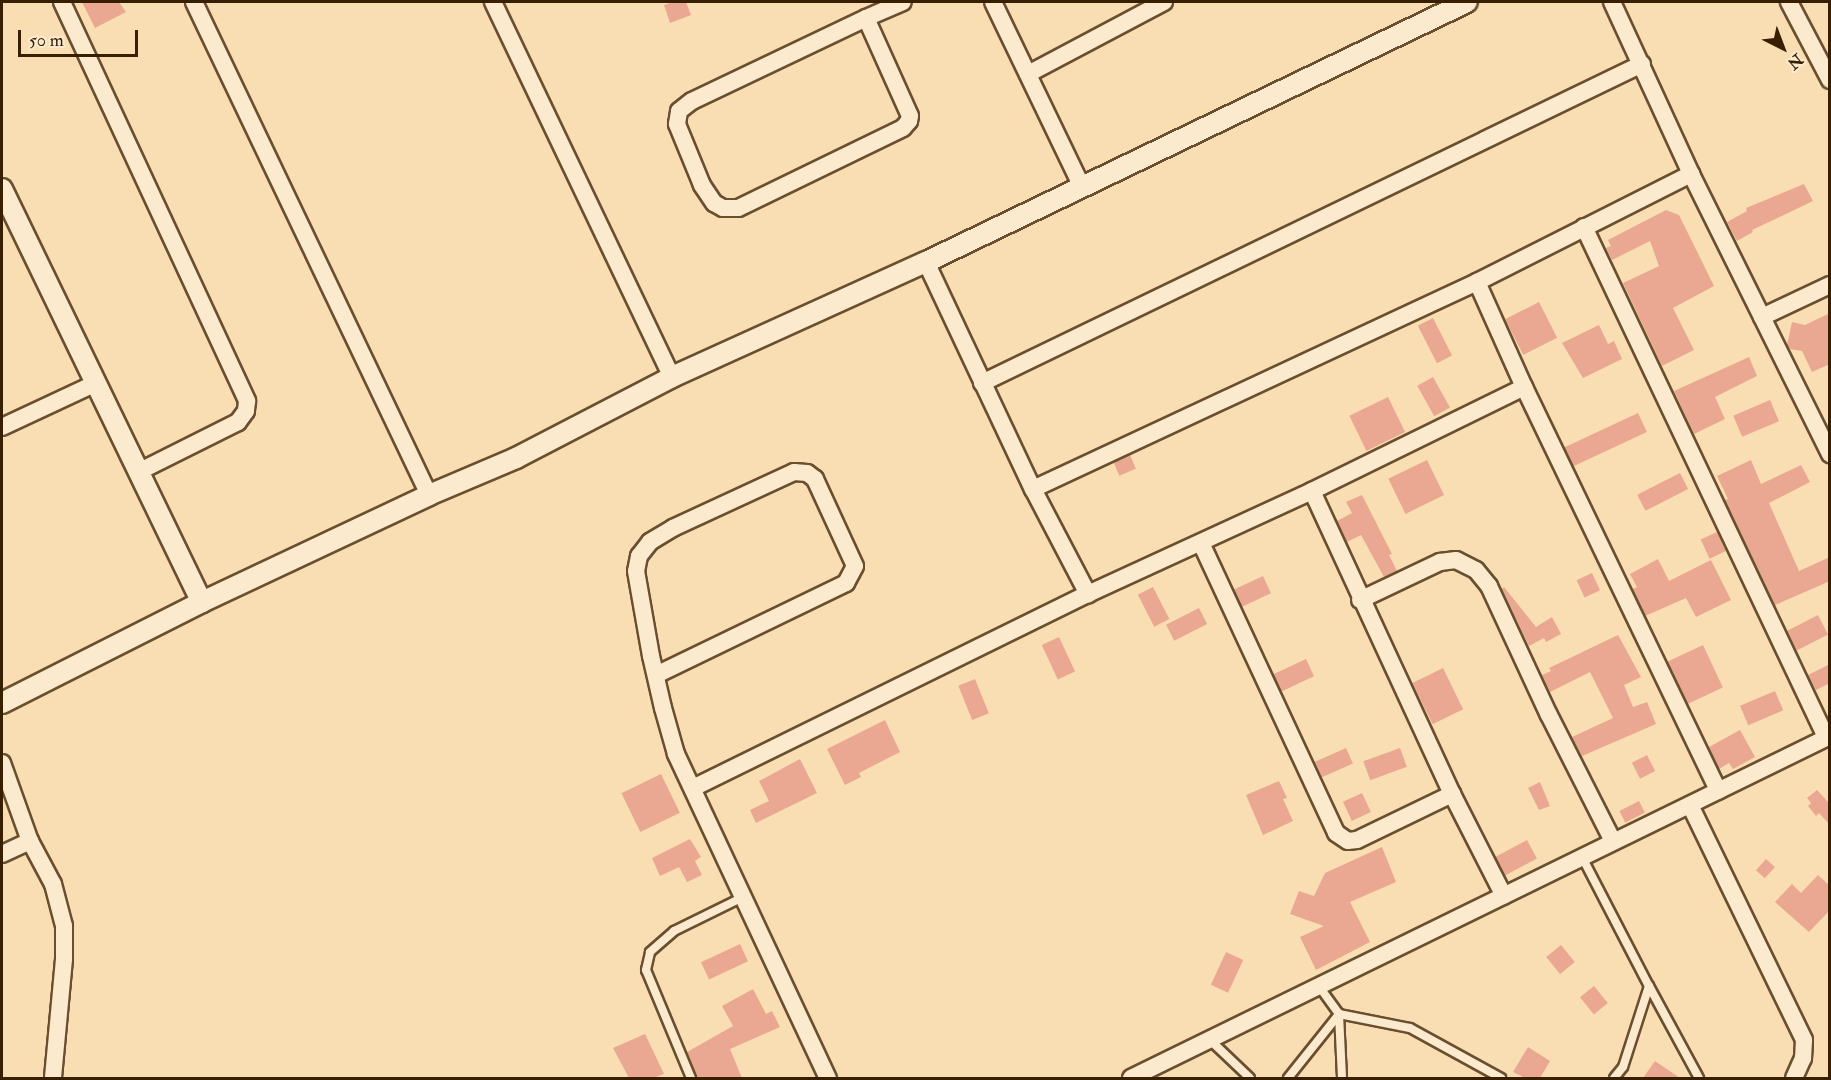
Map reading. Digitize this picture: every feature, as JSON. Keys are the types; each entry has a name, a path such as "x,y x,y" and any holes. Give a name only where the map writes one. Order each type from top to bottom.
{"street":[{"path":"62,2 247,401 246,411 238,422 138,472"},
{"path":"194,2 429,495"},
{"path":"493,2 672,377"},
{"path":"866,18 910,116 909,121 903,128 738,208 723,208 714,203 702,185 677,124 679,111 692,101 866,18 903,2"},
{"path":"993,2 1082,187"},
{"path":"1028,74 1144,6 1164,2"},
{"path":"2,703 202,603 429,495 516,458 672,377 926,262 1467,2"},
{"path":"1612,2 1691,174 1830,454"},
{"path":"1789,2 1830,80"},
{"path":"982,383 1642,64"},
{"path":"1033,489 1477,282 1691,174"},
{"path":"2,189 202,603"},
{"path":"1131,1078 1613,841 1690,806 1828,736 1584,227"},
{"path":"926,262 1033,489 1088,594"},
{"path":"1477,282 1524,387 1718,791"},
{"path":"1762,317 1830,285"},
{"path":"2,427 96,383"},
{"path":"693,788 1088,594 1312,491 1524,387"},
{"path":"656,675 846,583 855,567 815,479 807,473 794,472 673,528 650,542 639,556 636,571 656,675 676,754 828,1078"},
{"path":"1312,491 1360,600 1452,794 1504,896"},
{"path":"1201,543 1336,833 1348,841 1357,840 1452,794"},
{"path":"1360,600 1440,562 1456,560 1476,570 1489,586 1549,715 1613,841"},
{"path":"2,763 30,841 53,884 64,926 64,959 53,1078"},
{"path":"1690,806 1804,1040 1803,1058 1794,1078"},
{"path":"2,854 30,841"}],"lane":[{"path":"1582,857 1699,1078"},
{"path":"691,1078 646,970 650,952 674,931 743,897"},
{"path":"1318,985 1339,1014 1342,1078"},
{"path":"1614,1078 1623,1067 1649,986"},
{"path":"1288,1078 1339,1014"},
{"path":"1339,1014 1410,1028 1500,1078"},
{"path":"1210,1040 1250,1078"}],"building":[{"path":"82,2 119,2 126,12 95,28"},
{"path":"686,2 691,15 670,23 664,5"},
{"path":"1804,184 1813,201 1752,230 1753,232 1737,241 1727,222 1747,211 1746,208"},
{"path":"1666,210 1679,215 1714,286 1673,308 1694,350 1662,366 1623,283 1659,266 1650,241 1612,260 1606,248 1611,246 1608,240"},
{"path":"1539,302 1557,338 1523,355 1505,319"},
{"path":"1830,313 1830,364 1812,372 1802,351 1790,349 1787,345 1792,322 1805,325"},
{"path":"1433,318 1452,355 1437,363 1418,326"},
{"path":"1599,325 1608,344 1614,341 1622,359 1583,378 1562,343"},
{"path":"1749,357 1757,376 1715,397 1725,419 1694,434 1674,391"},
{"path":"1433,377 1450,408 1434,416 1417,386"},
{"path":"1388,397 1405,432 1366,451 1349,416"},
{"path":"1770,400 1779,421 1742,437 1733,416"},
{"path":"1638,413 1647,432 1573,466 1565,447"},
{"path":"1130,455 1136,469 1119,476 1113,462"},
{"path":"1427,460 1444,495 1405,514 1388,479"},
{"path":"1751,460 1761,484 1801,465 1810,482 1769,503 1799,571 1830,557 1830,581 1775,605 1725,500 1728,499 1717,476"},
{"path":"1680,473 1688,489 1645,511 1637,495"},
{"path":"1362,495 1392,554 1389,555 1397,571 1384,577 1361,535 1347,542 1337,521 1352,513 1346,502"},
{"path":"1717,532 1726,551 1710,559 1701,540"},
{"path":"1658,559 1669,581 1711,560 1731,600 1696,617 1686,598 1645,616 1633,589 1637,587 1630,574"},
{"path":"1592,573 1600,590 1585,597 1577,580"},
{"path":"1263,576 1271,593 1242,607 1234,590"},
{"path":"1153,587 1169,619 1154,627 1138,595"},
{"path":"1504,587 1536,627 1552,617 1561,634 1546,642 1544,638 1529,646 1502,589"},
{"path":"1199,608 1207,624 1174,641 1166,625"},
{"path":"1818,615 1828,635 1797,650 1787,631"},
{"path":"1618,635 1641,677 1624,685 1633,707 1647,702 1656,724 1582,756 1572,737 1613,718 1590,672 1550,692 1542,675 1551,671 1549,668"},
{"path":"1059,637 1075,671 1058,679 1042,645"},
{"path":"1703,645 1723,688 1688,704 1668,661"},
{"path":"1306,659 1314,676 1281,691 1273,674"},
{"path":"1830,664 1830,683 1816,690 1808,675"},
{"path":"1443,668 1463,709 1433,724 1412,683"},
{"path":"975,679 989,713 972,720 958,686"},
{"path":"1775,691 1783,710 1748,725 1740,706"},
{"path":"885,720 900,752 859,773 861,777 845,785 827,749"},
{"path":"1740,730 1755,757 1733,769 1729,763 1719,769 1709,747"},
{"path":"1346,748 1353,764 1322,777 1315,762"},
{"path":"1400,748 1407,767 1370,780 1363,761"},
{"path":"1647,755 1655,771 1640,779 1632,763"},
{"path":"800,759 817,793 756,823 750,810 769,801 759,781"},
{"path":"661,774 680,813 640,832 621,793"},
{"path":"1279,781 1287,798 1283,799 1293,821 1263,835 1246,795"},
{"path":"1540,782 1550,806 1539,810 1528,788"},
{"path":"1817,790 1830,804 1830,825 1819,813 1816,816 1808,806 1811,803 1807,798"},
{"path":"1362,793 1371,812 1352,821 1343,802"},
{"path":"1639,801 1645,813 1625,823 1619,811"},
{"path":"690,839 701,857 695,861 702,875 687,882 679,867 660,876 652,858"},
{"path":"1527,840 1537,859 1505,875 1495,857"},
{"path":"1382,847 1396,882 1350,902 1370,942 1316,970 1300,937 1324,926 1290,914 1299,891 1314,896 1325,873"},
{"path":"1766,859 1775,867 1765,878 1756,870"},
{"path":"1818,875 1830,886 1830,910 1809,932 1775,902 1792,884 1801,893"},
{"path":"740,944 748,961 709,979 701,962"},
{"path":"1561,945 1575,962 1560,974 1546,957"},
{"path":"1226,952 1243,960 1228,993 1211,985"},
{"path":"1594,986 1608,1003 1594,1014 1580,997"},
{"path":"753,989 766,1014 772,1011 780,1027 730,1049 742,1078 697,1078 687,1052 733,1026 722,1006"},
{"path":"645,1034 664,1074 653,1078 629,1078 613,1048"},
{"path":"1528,1047 1550,1061 1540,1078 1525,1078 1513,1072"},
{"path":"1655,1061 1680,1078 1643,1078"}]}
